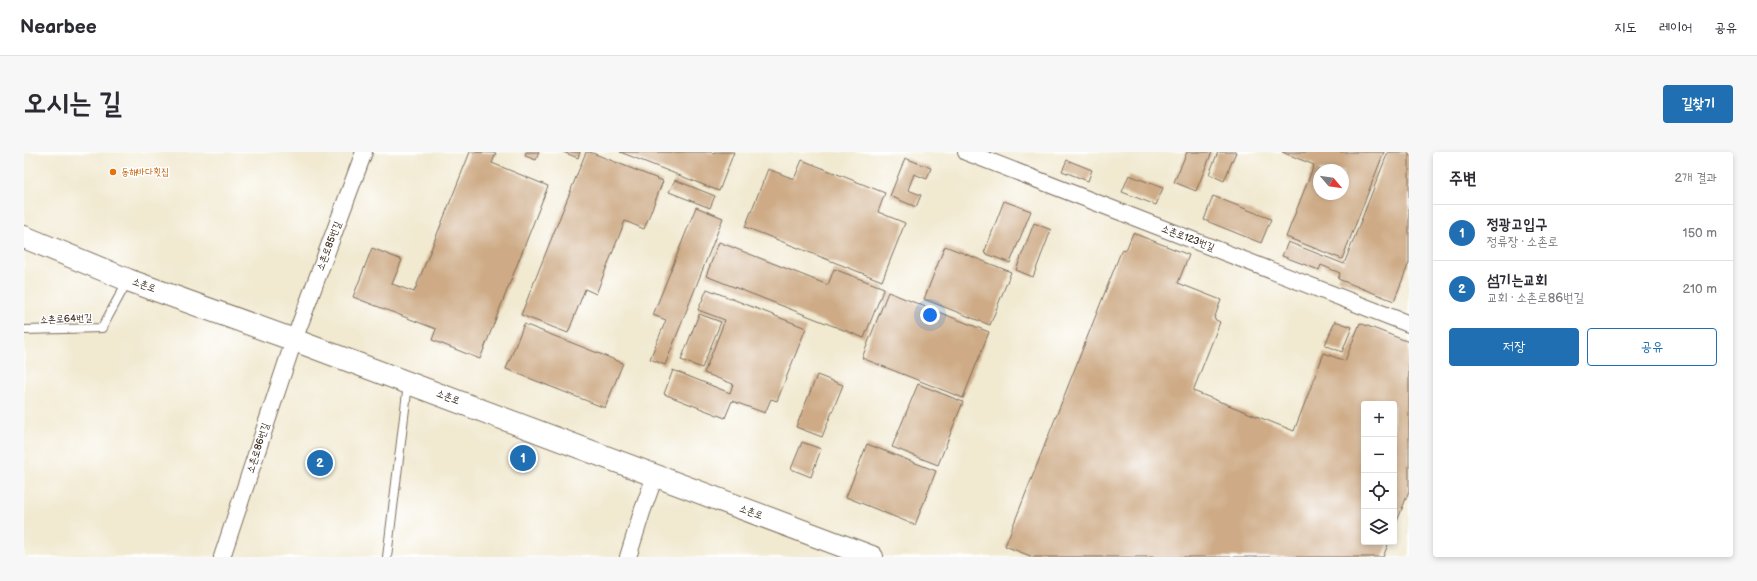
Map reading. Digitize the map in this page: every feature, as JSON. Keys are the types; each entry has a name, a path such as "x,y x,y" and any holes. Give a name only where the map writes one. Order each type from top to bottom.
{"street":[{"name":"소촌로85번길","path":"294,340 364,152"},
{"name":"소촌로123번길","path":"966,152 1409,324"},
{"name":"소촌로","path":"24,237 128,280 294,340 872,557"},
{"name":"소촌로86번길","path":"222,557 294,340"},
{"path":"628,557 655,476"}],"lane":[{"name":"소촌로64번길","path":"24,330 102,328 128,280"},
{"path":"388,557 408,383"}],"building":[{"path":"470,152 496,153 492,163 548,186 480,359 432,340 436,329 353,297 372,248 402,260 392,284 414,292"},
{"path":"526,152 539,152 536,160 525,156"},
{"path":"563,152 580,152 578,158"},
{"path":"586,152 590,152 663,181 644,229 625,221 596,294 585,289 568,333 521,315"},
{"path":"620,152 710,152 714,154 714,152 734,152 719,191"},
{"path":"1187,152 1212,152 1196,191 1174,182"},
{"path":"1218,152 1236,152 1224,181 1209,174"},
{"path":"1282,152 1384,152 1342,259 1286,237 1313,168 1313,200 1349,200 1349,164 1313,165"},
{"path":"1388,152 1409,152 1409,263 1394,301 1338,279 1340,273 1321,265 1319,270 1282,256 1288,242 1344,264"},
{"path":"905,158 931,168 927,179 914,174 908,190 921,195 916,207 890,196"},
{"path":"802,160 885,193 878,212 905,223 882,281 745,227 768,169 794,179"},
{"path":"1067,160 1092,170 1088,181 1062,171"},
{"path":"1129,175 1163,188 1156,205 1122,192"},
{"path":"675,180 715,196 710,208 669,192"},
{"path":"1213,196 1271,219 1261,243 1204,220"},
{"path":"1004,201 1031,211 1010,263 984,253"},
{"path":"696,207 723,218 665,365 650,359 666,320 653,315"},
{"path":"1034,223 1051,230 1033,277 1016,270"},
{"path":"1133,233 1189,255 1178,283 1221,300 1214,319 1220,322 1193,391 1294,431 1324,353 1345,361 1360,323 1409,342 1409,491 1397,521 1397,401 1361,401 1361,545 1388,545 1383,557 1033,557 1005,546 1122,249 1126,250"},
{"path":"719,242 828,285 834,269 884,288 864,338 706,276"},
{"path":"945,246 1011,272 990,325 924,299"},
{"path":"707,289 806,328 777,401 771,399 765,413 732,401 725,418 664,394 673,370 730,393 733,384 704,373 725,320 698,310"},
{"path":"888,292 989,332 963,398 862,358"},
{"path":"699,314 721,322 702,368 681,360"},
{"path":"1335,321 1352,327 1342,352 1325,345"},
{"path":"524,324 623,363 605,408 506,369"},
{"path":"817,375 843,385 822,437 796,427"},
{"path":"918,384 963,402 938,465 892,447"},
{"path":"802,442 821,449 811,477 791,469"},
{"path":"867,444 936,471 915,525 846,497"}],"place":[{"name":"동해바다횟집","path":"113,172"},
{"name":"정광고입구","path":"523,458"},
{"name":"섬기는교회","path":"320,463"}]}
